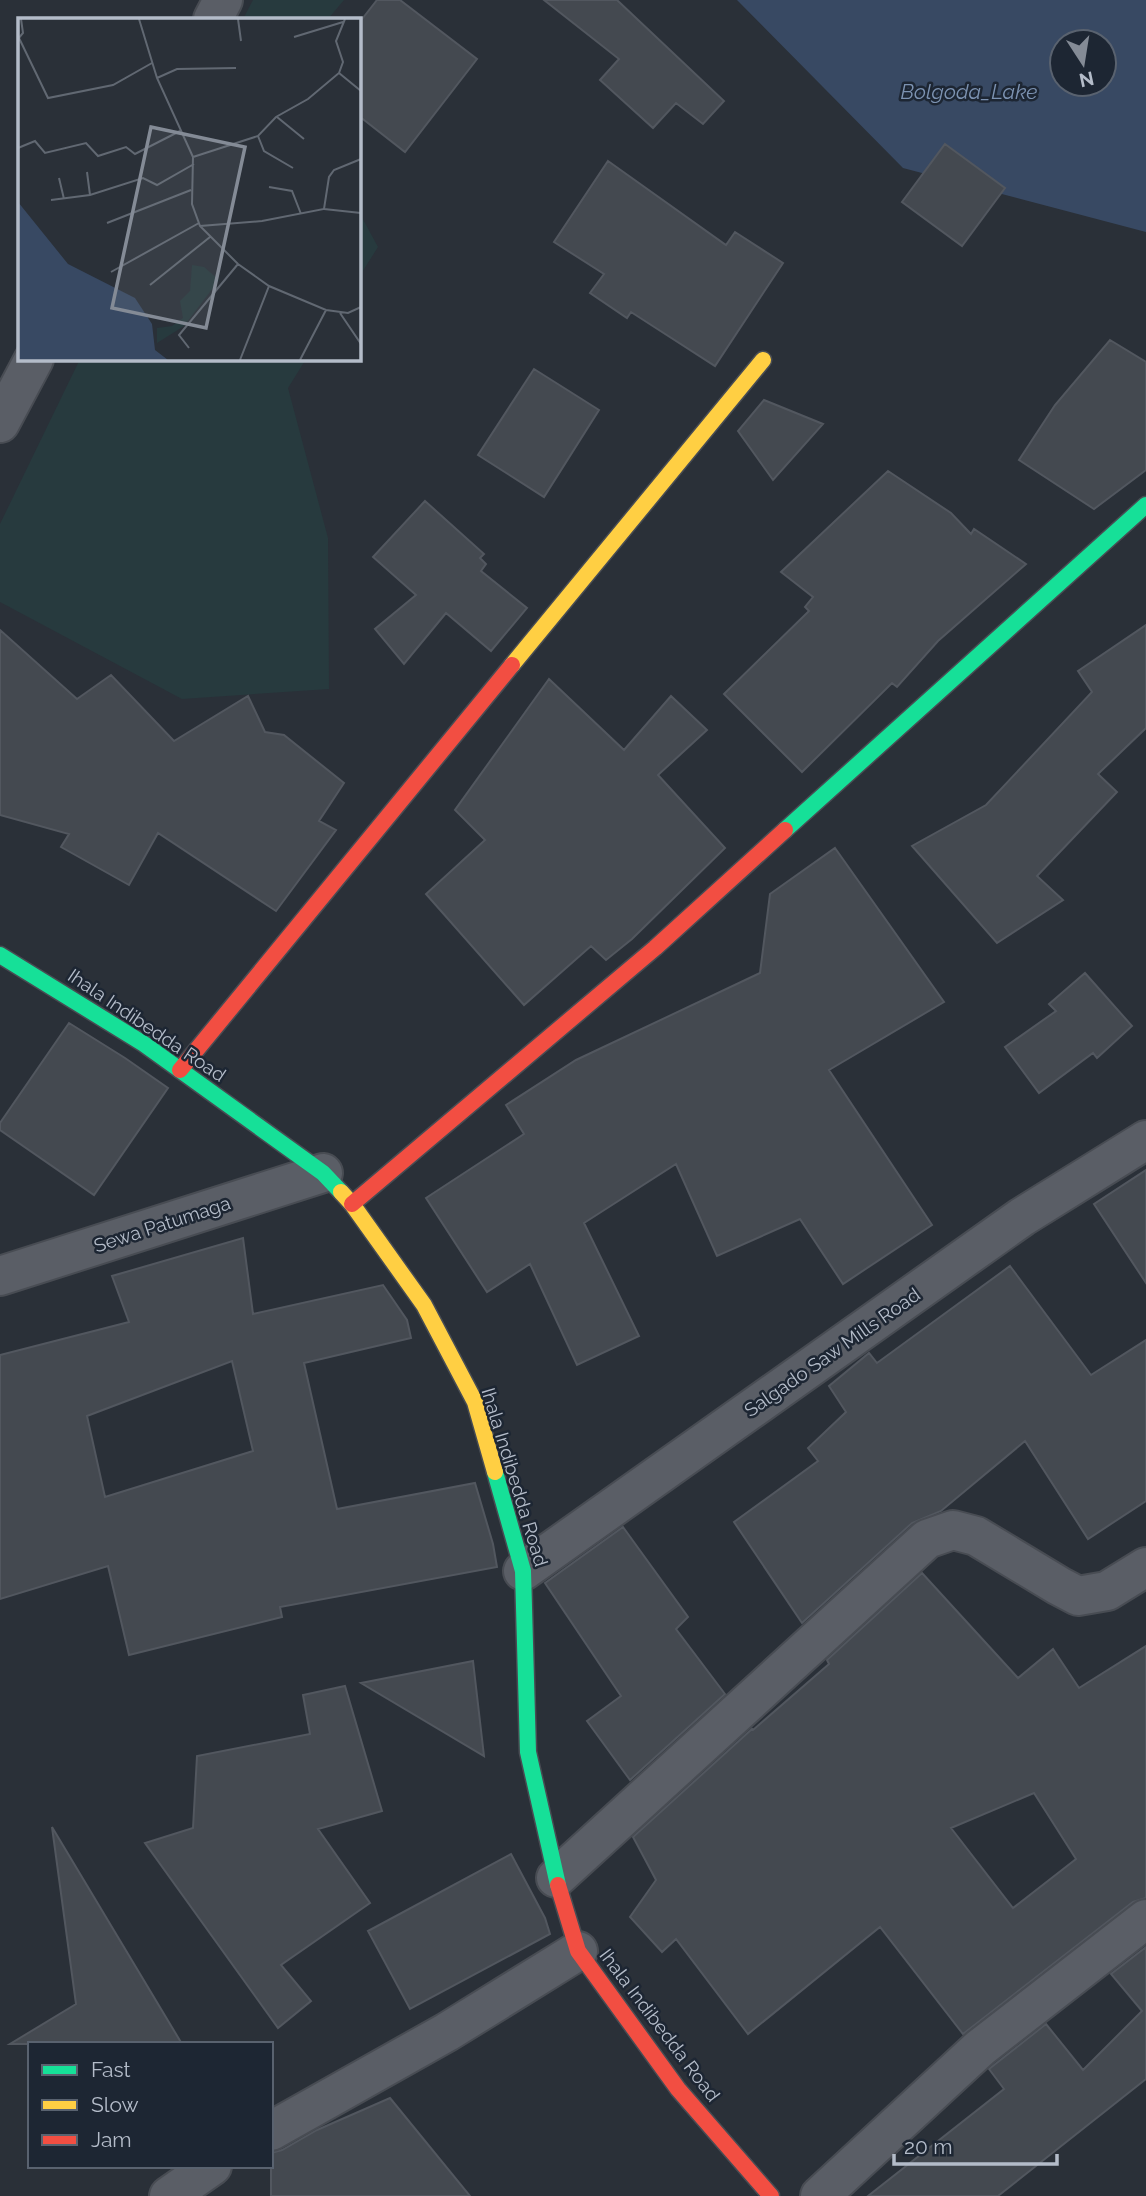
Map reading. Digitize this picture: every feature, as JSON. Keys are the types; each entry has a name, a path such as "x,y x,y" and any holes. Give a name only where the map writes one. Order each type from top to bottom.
{"street":[{"path":"214,18 223,0"},
{"path":"0,423 33,360"},
{"path":"180,1070 763,360"},
{"path":"352,1204 655,948 1146,505"},
{"name":"Ihala Indibedda Road","path":"0,955 144,1044 324,1173 352,1204 424,1305 475,1402 523,1571 528,1752 556,1878 578,1951 678,2089 771,2196"},
{"name":"Salgado Saw Mills Road","path":"523,1571 1022,1217 1146,1140"},
{"name":"Sewa Patumaga","path":"0,1276 324,1173"},
{"path":"556,1878 927,1539 953,1530 976,1536 1078,1596 1107,1591 1146,1567"},
{"path":"820,2196 980,2048 1146,1919"},
{"path":"273,2129 447,2032 578,1951"},
{"path":"169,2196 209,2168"}],"green space":[{"path":"253,0 344,0 329,18 244,18"},
{"path":"360,214 378,247 360,275"},
{"path":"80,360 305,360 288,388 328,538 329,689 182,699 0,602 0,524"}],"water":[{"name":"Bolgoda_Lake","path":"737,0 1146,0 1146,232 903,168"}],"building":[{"path":"377,0 400,0 477,59 405,152 360,117 360,22"},
{"path":"544,0 617,0 724,101 703,124 676,103 653,128 600,80 619,59"},
{"path":"945,144 1005,188 962,246 902,202"},
{"path":"608,161 726,245 735,232 783,263 715,366 631,312 627,318 590,293 604,274 554,242"},
{"path":"1110,340 1146,362 1146,470 1094,509 1019,460 1055,405"},
{"path":"534,369 599,410 544,497 478,455"},
{"path":"764,400 823,424 773,480 738,431"},
{"path":"888,471 951,513 971,534 974,529 1026,564 938,641 897,687 892,683 802,772 724,694 809,611 805,607 813,597 781,572"},
{"path":"425,501 484,554 480,558 486,564 481,571 527,608 491,651 446,613 404,664 375,629 416,595 373,557"},
{"path":"1146,625 1146,728 1098,774 1117,792 1037,876 1063,900 997,943 912,846 986,805 1092,692 1078,671"},
{"path":"0,630 77,699 111,675 174,741 248,696 265,732 284,735 344,783 319,821 336,830 276,911 158,833 129,885 61,847 69,834 0,815"},
{"path":"549,679 624,750 671,696 707,730 658,775 725,848 632,939 606,960 591,946 524,1005 426,894 485,840 455,810"},
{"path":"835,848 944,1002 829,1070 932,1225 843,1284 800,1219 717,1256 676,1164 584,1223 639,1336 577,1365 530,1264 487,1292 426,1198 524,1134 506,1105 576,1060 760,973 770,894"},
{"path":"1085,973 1132,1026 1097,1058 1093,1053 1039,1093 1005,1047 1056,1011 1049,1004"},
{"path":"69,1023 168,1088 94,1195 0,1130 0,1123"},
{"path":"1146,1170 1146,1283 1094,1204"},
{"path":"243,1238 253,1314 383,1285 407,1320 411,1338 304,1363 337,1509 475,1483 497,1567 280,1607 282,1617 129,1655 108,1566 0,1599 0,1355 129,1322 112,1276","holes":["232,1361 253,1451 105,1497 87,1416"]},
{"path":"1010,1266 1091,1375 1146,1340 1146,1501 1088,1539 1025,1441 941,1511 912,1523 802,1623 734,1522 818,1461 808,1448 846,1412 829,1386 869,1353 877,1363"},
{"path":"623,1527 688,1617 676,1629 725,1694 630,1780 587,1721 621,1696 545,1583"},
{"path":"922,1573 1018,1678 1053,1649 1079,1688 1146,1646 1146,1898 1133,1902 963,2034 880,1927 748,2034 676,1939 662,1952 630,1917 656,1880 633,1837 752,1729 829,1664 827,1660","holes":["1034,1793 1076,1859 1013,1908 951,1828"]},
{"path":"473,1661 484,1756 361,1683"},
{"path":"345,1686 382,1811 318,1829 370,1903 281,1965 311,2001 278,2028 145,1843 193,1828 197,1756 310,1734 303,1695"},
{"path":"52,1827 181,2042 10,2044 76,2004"},
{"path":"511,1854 545,1918 550,1934 410,2009 368,1931"},
{"path":"1146,1947 1146,2079 998,2196 868,2196 1004,2089 989,2069 1046,2024 1083,2070 1142,2011 1111,1974"},
{"path":"390,2098 470,2196 271,2196 273,2152"}],"traffic: fast":[{"path":"785,830 1146,505"},
{"path":"0,955 144,1044 323,1173 341,1192"},
{"path":"495,1472 523,1571 528,1752 558,1885"}],"traffic: slow":[{"path":"512,665 763,360"},
{"path":"341,1192 424,1305 475,1402 495,1472"}],"traffic: jam":[{"path":"180,1070 512,665"},
{"path":"352,1204 655,948 785,830"},
{"path":"558,1885 578,1951 678,2089 771,2196"}]}
